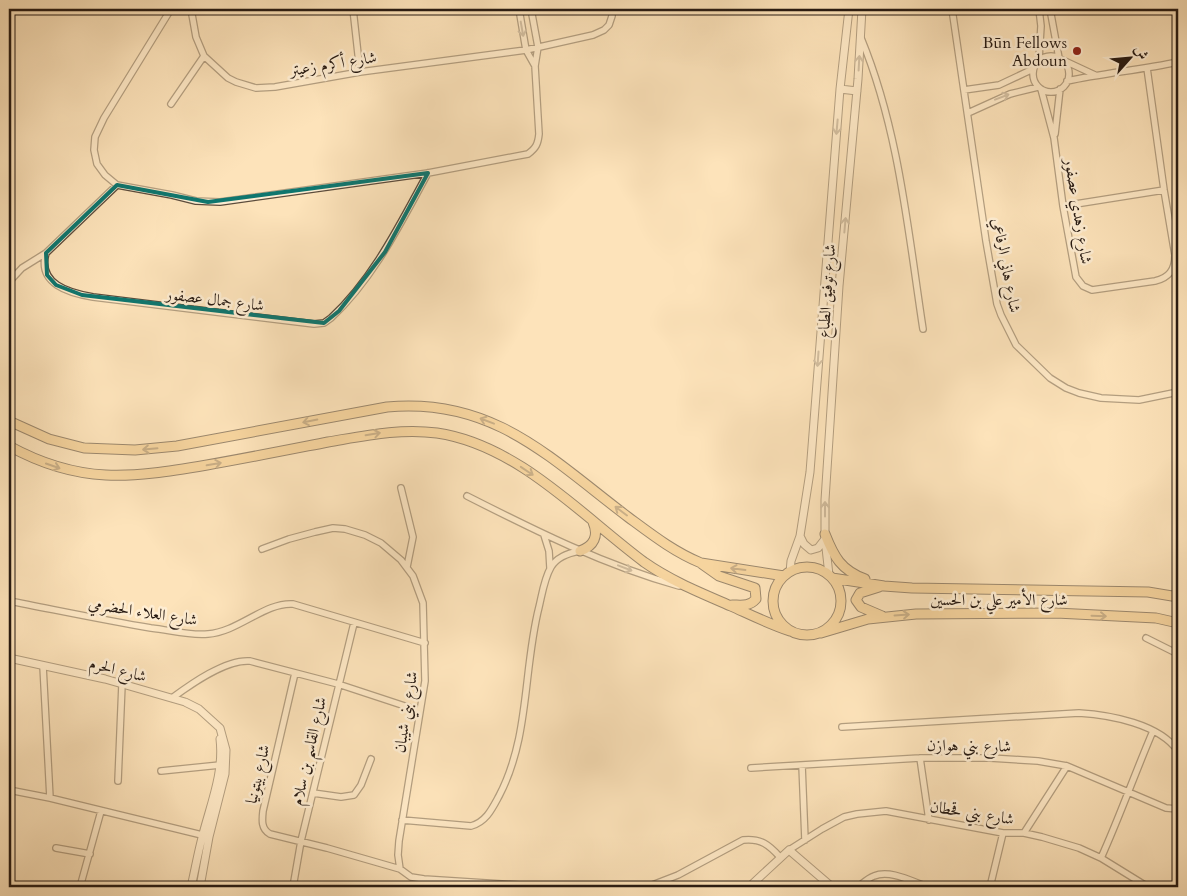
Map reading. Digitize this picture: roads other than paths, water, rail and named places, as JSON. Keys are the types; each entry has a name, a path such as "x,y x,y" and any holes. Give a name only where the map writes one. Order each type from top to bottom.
{"main road":[{"path":"9,421 39,435 84,448 136,450 177,446 387,407 415,405 444,408 485,419 501,426 552,458 660,541 681,554 701,563 719,576 755,588 756,599 752,603 729,605"},
{"path":"9,446 59,468 96,475 130,476 220,463 380,433 421,432 439,434 477,444 502,455 530,473 646,562 691,589 771,625 805,636 821,633 834,623 841,609 840,592 831,577 820,570 810,567 800,568 787,574 776,588 773,604 778,619 790,631"},
{"path":"580,551 593,543 596,536 596,528 593,521"},
{"path":"825,536 846,571 884,586"},
{"path":"701,563 787,574"},
{"name":"شارع الأمير علي بن الحسين","path":"831,577 884,586 939,589 1148,592 1178,596"},
{"path":"884,586 863,592 858,595 856,600 861,607 885,616"},
{"name":"شارع الأمير علي بن الحسين","path":"821,633 855,622 885,616 916,614 1056,613 1156,618 1178,623"}],"street":[{"path":"170,9 104,118 95,137 94,150 97,164 117,186 208,202 428,174 528,154 535,149 538,143 535,66 538,47 531,9"},
{"name":"شارع أكرم زعيتر","path":"191,9 196,36 204,56 228,78 256,88 276,87 360,72 526,50 593,35 604,30 609,25 612,9"},
{"path":"353,9 360,72"},
{"path":"518,9 526,50 535,66"},
{"name":"شارع توفيق الطباع","path":"787,574 800,536 810,472 840,89 849,9"},
{"name":"شارع توفيق الطباع","path":"831,577 825,536 825,500 839,286 857,91 862,9"},
{"name":"شارع هاني الرفاعي","path":"952,9 997,304 1016,345 1050,378 1066,388 1079,393 1101,398 1139,400 1178,392"},
{"path":"1039,9 1041,26 1039,59 1033,69 1033,79 1040,88 1050,92 1060,89 1067,81 1068,70 1061,59 1050,9"},
{"path":"861,38 873,68 895,148 924,329"},
{"path":"1039,59 1049,55 1095,75"},
{"path":"171,104 204,56"},
{"path":"1067,81 1178,62"},
{"name":"شارع زهدي عصفور","path":"1040,88 1054,138 1063,206 1076,277 1083,286 1092,290 1155,281 1167,276 1175,264 1175,255 1147,68"},
{"path":"964,90 999,85 1033,69"},
{"path":"968,113 1010,94 1040,88"},
{"path":"840,89 857,91"},
{"name":"شارع زهدي عصفور","path":"1054,138 1060,89"},
{"name":"شارع جمال عصفور","path":"46,253 44,267 47,275 56,285 82,296 298,322 324,322 339,311 385,252 428,174"},
{"path":"9,282 22,268 46,253 117,186"},
{"path":"1063,206 1164,190"},
{"path":"401,488 413,537 407,567"},
{"path":"467,496 580,551 649,577 691,589"},
{"name":"شارع بني شيبان","path":"262,549 288,539 315,532 333,528 346,529 381,543 407,567 413,576 423,603 425,681 402,820 398,855 400,869"},
{"path":"402,820 471,826 482,820 496,802 509,773 519,739 526,701 534,631 550,568 549,551 544,535"},
{"path":"800,536 804,544 811,550 821,546 825,536"},
{"path":"550,568 563,556 580,551"},
{"name":"شارع العلاء الحضرمي","path":"9,601 113,622 190,634 220,632 285,603 424,643"},
{"name":"شارع القاسم بن سلام","path":"293,887 301,841 354,623"},
{"path":"1146,638 1178,654"},
{"name":"شارع الحرم","path":"9,658 122,684 172,698 193,705 215,722 223,735 227,756 224,783 205,836 200,887"},
{"path":"172,698 198,680 241,660 338,684 420,711"},
{"path":"43,666 50,798"},
{"name":"شارع بيتونيا","path":"295,673 262,811 264,828 270,834 400,869"},
{"path":"118,781 122,684"},
{"name":"شارع بني هوازن","path":"842,727 1080,713 1117,718 1153,731 1167,739 1178,751"},
{"name":"شارع الحرم","path":"191,887 205,836 220,765 220,740 215,722"},
{"path":"1101,858 1124,806 1153,731"},
{"path":"920,758 929,820"},
{"name":"شارع بني هوازن","path":"751,768 920,758 1038,760 1067,766 1166,808 1178,809"},
{"path":"313,793 341,797 354,795 361,785 371,759"},
{"path":"161,771 220,765"},
{"path":"802,765 805,840"},
{"path":"1024,833 1067,766"},
{"path":"9,790 50,798 205,836"},
{"path":"80,887 101,811"},
{"name":"شارع بني قحطان","path":"789,850 829,825 857,814 886,811 1003,833 1024,833 1042,836 1079,848 1101,858 1148,887"},
{"path":"990,887 1003,833"},
{"path":"647,887 678,875 743,840 759,840 767,844 780,857"},
{"path":"56,848 90,854"},
{"path":"749,887 789,850 832,887"},
{"path":"400,869 411,876 424,879 550,887"},
{"path":"858,887 873,876 885,874 897,876 928,887"}],"place":[{"name":"Būn Fellows Abdoun","path":"1077,51"}]}
